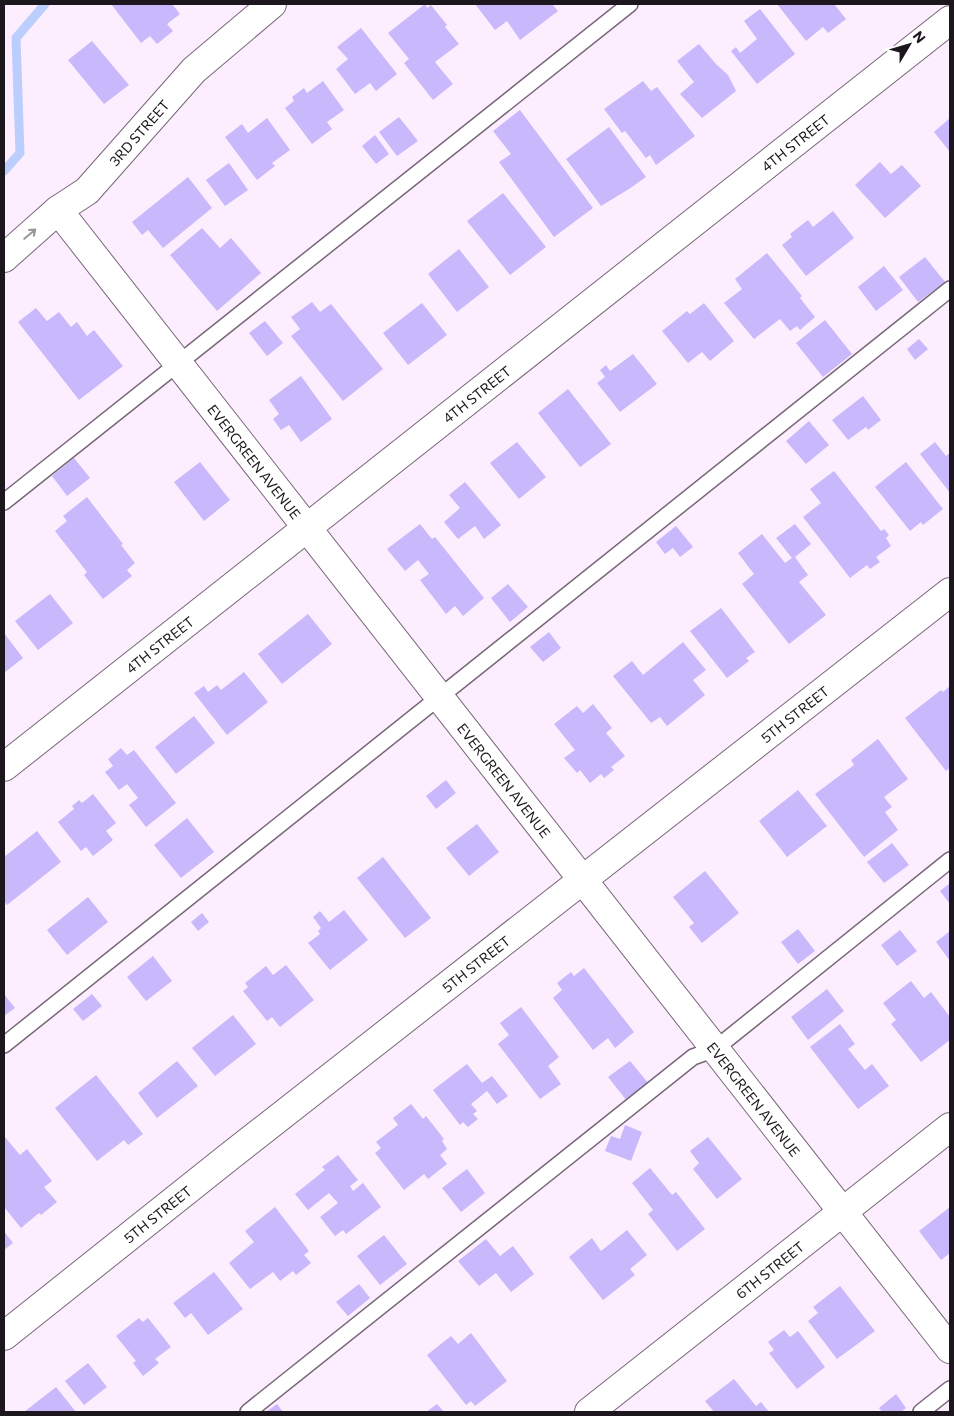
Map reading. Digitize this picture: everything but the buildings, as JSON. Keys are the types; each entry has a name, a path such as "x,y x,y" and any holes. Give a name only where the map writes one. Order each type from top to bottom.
{"street":[{"name":"3RD STREET","path":"4,258 58,210 87,190 194,70 272,4"},
{"name":"4TH STREET","path":"4,767 950,20"},
{"name":"EVERGREEN AVENUE","path":"58,210 950,1349"},
{"name":"5TH STREET","path":"4,1336 238,1149 950,592"},
{"name":"6TH STREET","path":"589,1412 950,1127"}],"lane":[{"path":"4,502 630,4"},
{"path":"4,1045 950,289"},
{"path":"248,1412 693,1057 715,1049 950,860"},
{"path":"921,1412 950,1389"}],"waterway":[{"path":"4,171 20,153 16,38 45,4"}]}
